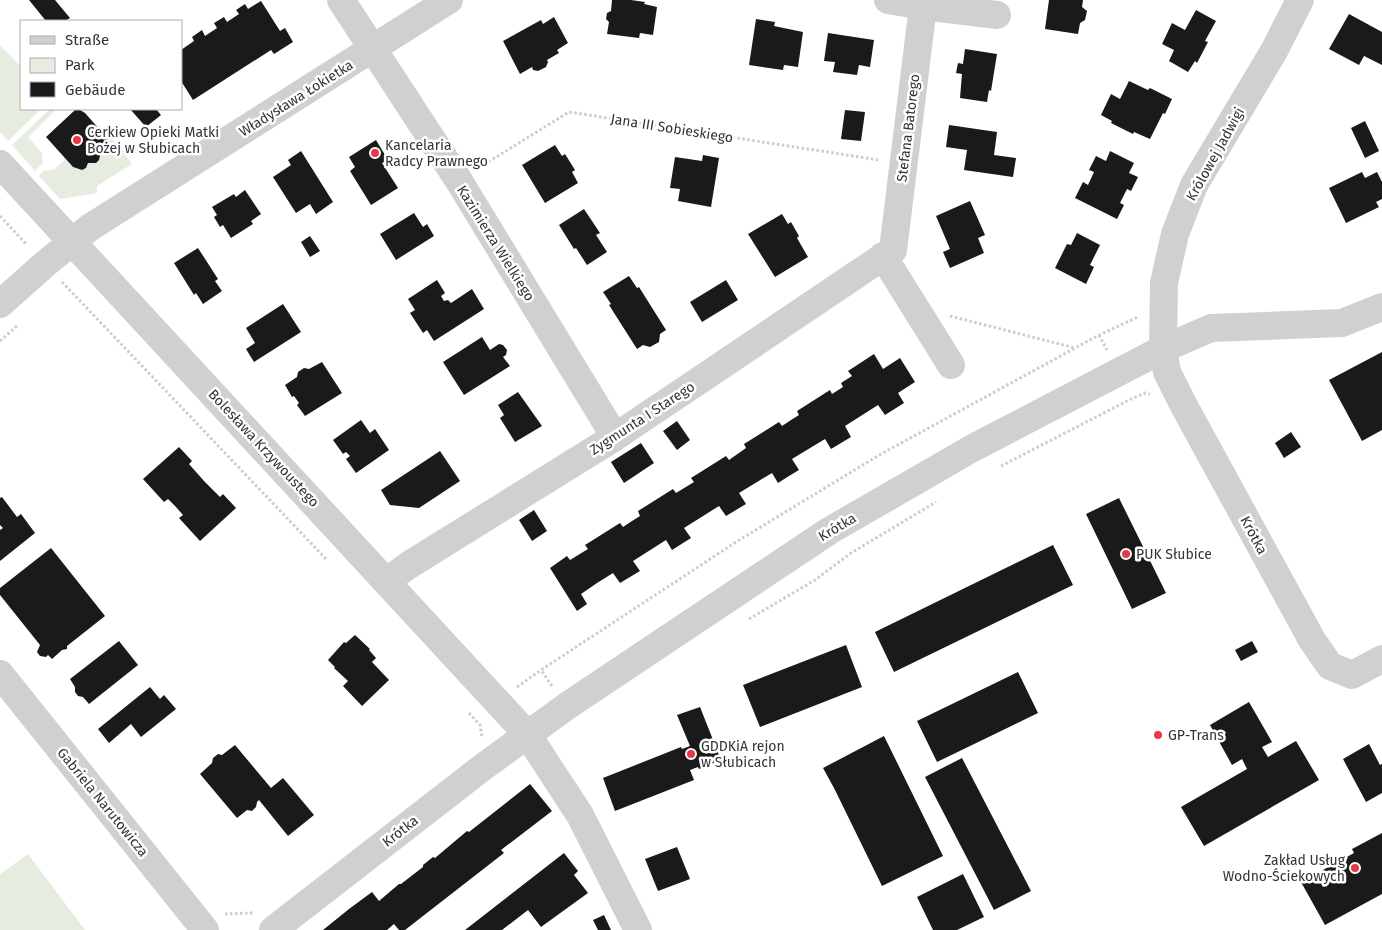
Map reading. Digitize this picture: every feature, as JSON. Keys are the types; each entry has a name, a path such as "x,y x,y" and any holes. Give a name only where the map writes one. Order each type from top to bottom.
{"street":[{"name":"Kazimierza Wielkiego","path":"341,0 458,181 615,437"},
{"name":"Władysława Łokietka","path":"0,304 89,228 449,0"},
{"path":"888,0 997,16"},
{"name":"Królowej Jadwigi","path":"1163,349 1164,283 1174,234 1190,193 1274,51 1300,0"},
{"name":"Stefana Batorego","path":"888,253 904,164 923,6"},
{"name":"Bolesława Krzywoustego","path":"0,164 528,734"},
{"path":"888,253 914,306 951,365"},
{"name":"Zygmunta I Starego","path":"387,581 409,565 615,437 888,253"},
{"name":"Krótka","path":"273,930 483,767 567,706 829,531 971,449 1163,349 1211,328 1342,324 1382,307"},
{"name":"Krótka","path":"1163,349 1167,372 1183,404 1289,600 1330,666 1352,675 1382,659"},
{"name":"Gabriela Narutowicza","path":"0,674 205,930"},
{"path":"528,734 580,815 638,930"}],"path":[{"name":"Jana III Sobieskiego","path":"458,181 568,112 904,164"},
{"path":"0,216 328,560"},
{"path":"914,306 1076,348"},
{"path":"567,706 541,670 736,542 865,464 1099,335"},
{"path":"1000,466 1131,399"},
{"path":"742,622 815,580 851,553 941,499"},
{"path":"468,712 480,725 482,738 470,747 483,767"}],"green space":[{"path":"0,45 20,66 20,110 40,110 8,141 0,132"},
{"path":"49,110 56,110 28,137 42,153 43,163 35,171 12,145"},
{"path":"109,135 132,164 97,186 97,193 60,199 39,176 43,171 55,169 65,159 77,168 86,169 88,163 95,163 99,160 101,151 108,147 106,137"},
{"path":"28,854 85,930 0,930 0,874"}],"building":[{"path":"29,0 55,0 70,18 67,20 45,20"},
{"path":"612,0 645,2 644,4 657,7 653,35 640,33 639,38 607,34 609,22 606,19 607,13 611,11"},
{"path":"1049,0 1083,0 1082,7 1087,11 1085,20 1080,23 1078,34 1045,29"},
{"path":"261,1 280,31 285,28 293,42 274,54 271,50 193,100 182,83 182,49 194,41 192,37 202,30 205,36 217,28 214,23 224,17 227,22 239,14 236,10 245,4 248,9"},
{"path":"1196,10 1216,21 1205,41 1208,42 1197,63 1195,61 1188,72 1169,61 1174,50 1162,44 1172,23 1185,30"},
{"path":"1349,14 1382,32 1382,65 1364,56 1359,65 1329,49"},
{"path":"554,17 568,43 557,50 559,53 547,60 546,67 538,71 533,70 532,67 520,74 503,41 541,20 543,24"},
{"path":"756,19 775,22 774,26 803,32 798,67 784,65 783,70 749,65"},
{"path":"828,33 874,40 870,67 859,65 857,75 833,72 835,62 824,61"},
{"path":"965,49 997,54 991,91 989,90 987,102 960,98 962,74 956,73 958,63 963,64"},
{"path":"1129,81 1148,90 1150,88 1172,99 1150,139 1134,132 1133,134 1111,123 1112,121 1101,115 1111,94 1120,99"},
{"name":"Cerkiew Opieki Matki Bożej w Słubicach","path":"75,110 80,110 85,113 108,139 106,140 108,147 101,151 99,160 96,163 88,163 86,168 82,170 73,167 46,137"},
{"path":"131,110 157,110 161,115 146,127"},
{"path":"845,110 865,112 861,141 841,139"},
{"path":"1365,121 1379,151 1365,158 1351,128"},
{"path":"949,125 997,132 994,155 1016,158 1013,177 964,170 967,150 946,147"},
{"path":"376,140 388,160 382,163 398,188 371,205 350,171 355,167 349,157"},
{"path":"555,145 562,156 565,154 575,170 572,172 578,183 545,203 522,165"},
{"path":"301,151 333,202 316,214 310,204 296,213 273,177 291,165 288,160"},
{"path":"1110,151 1134,163 1129,173 1138,177 1131,191 1127,189 1120,203 1124,205 1117,219 1075,198 1083,182 1088,185 1094,172 1089,170 1096,156 1106,161"},
{"path":"703,155 719,158 711,207 678,201 680,189 670,188 675,157 702,161"},
{"path":"1362,172 1365,178 1377,172 1382,182 1382,199 1376,202 1379,207 1346,223 1329,188"},
{"path":"245,190 261,214 251,221 253,224 231,238 223,225 220,227 214,217 217,215 212,207 234,194 236,197"},
{"path":"970,201 985,235 978,238 984,253 950,268 943,252 950,249 936,216"},
{"path":"584,209 600,233 596,235 607,252 587,265 559,225"},
{"path":"414,213 423,227 427,224 434,236 396,260 380,234"},
{"path":"782,214 788,224 791,222 799,236 797,238 808,257 775,277 748,234"},
{"path":"1077,233 1100,245 1090,265 1094,267 1086,284 1055,268 1067,244 1071,245"},
{"path":"310,236 320,251 310,257 301,242"},
{"path":"198,248 218,279 215,281 222,291 203,304 196,293 194,295 174,263"},
{"path":"629,276 637,288 639,287 666,330 660,334 659,342 650,347 643,345 637,349 609,305 611,304 603,292"},
{"path":"437,280 445,293 441,296 444,301 448,300 451,303 472,289 484,309 434,341 427,330 423,333 410,313 415,310 408,299"},
{"path":"726,280 738,300 702,322 690,302"},
{"path":"283,304 301,332 254,362 246,349 255,343 246,328"},
{"path":"482,337 490,350 499,344 503,345 507,350 506,355 503,357 510,366 464,395 443,362"},
{"path":"1382,352 1382,430 1362,441 1329,380"},
{"path":"874,354 883,369 900,358 915,382 898,393 904,403 885,415 878,405 845,426 851,437 831,449 825,439 792,459 799,470 778,483 772,473 739,493 746,504 726,516 719,506 684,528 691,538 672,550 666,540 633,561 640,571 620,583 613,573 597,583 581,594 587,604 577,611 550,568 567,556 570,560 588,549 585,545 620,523 623,527 640,516 638,511 673,489 676,493 694,482 691,478 726,456 729,460 746,448 744,444 779,422 782,426 799,415 797,411 830,390 832,394 843,387 841,383 852,376 848,371"},
{"path":"322,362 342,393 305,416 297,405 299,403 294,396 292,397 285,385 297,377 298,372 304,368 309,369"},
{"path":"518,392 542,426 515,442 500,418 504,415 498,405"},
{"path":"361,420 370,433 375,429 389,450 356,473 346,459 350,456 346,452 343,454 333,440"},
{"path":"677,421 690,440 677,450 663,431"},
{"path":"1291,432 1301,447 1284,458 1275,443"},
{"path":"641,443 654,463 624,483 611,462"},
{"path":"179,447 192,461 189,464 204,481 220,497 223,494 236,508 200,541 179,518 183,515 176,507 168,499 164,502 143,479"},
{"path":"440,451 460,481 419,508 390,505 381,490"},
{"path":"2,497 17,517 21,514 35,533 0,561 0,530 3,528 0,525 0,498"},
{"name":"PUK Słubice","path":"1119,498 1166,593 1132,609 1086,514"},
{"path":"534,510 547,531 532,541 519,520"},
{"path":"1053,545 1073,585 894,672 875,632"},
{"path":"51,548 105,616 67,646 67,649 62,650 52,659 48,655 46,657 40,656 37,652 40,645 0,595 0,588"},
{"path":"355,635 370,649 376,658 372,662 389,680 362,706 343,686 348,681 328,660 344,642 346,643"},
{"path":"119,641 138,665 89,704 83,697 78,696 70,679"},
{"path":"1252,641 1258,652 1241,661 1235,650"},
{"path":"846,645 862,687 760,727 743,685"},
{"path":"1018,672 1038,713 937,762 917,721"},
{"path":"150,687 160,699 164,695 176,709 141,737 131,724 109,743 98,729"},
{"path":"1249,702 1272,742 1262,747 1268,757 1296,741 1319,780 1204,846 1181,807 1247,769 1242,759 1232,765 1210,725"},
{"name":"GDDKiA rejon w Słubicach","path":"700,707 721,760 699,769 698,767 690,770 694,780 615,811 603,778 681,747 682,749 690,746 677,715"},
{"path":"884,736 943,856 882,886 823,768"},
{"path":"1369,744 1380,765 1382,764 1382,793 1366,802 1343,759"},
{"path":"235,745 271,788 283,778 314,815 288,836 259,800 252,811 247,810 237,818 200,774 212,763 213,758 218,754 222,755"},
{"path":"962,758 1031,891 994,910 925,777"},
{"path":"530,784 552,811 501,850 504,853 405,930 399,930 394,924 387,930 323,930 372,892 379,901 433,857 435,858 467,831 469,832"},
{"name":"Zakład Usług Wodno-Ściekowych","path":"1382,833 1382,894 1325,925 1301,882 1354,853 1352,849"},
{"path":"677,847 690,879 658,891 645,859"},
{"path":"564,853 578,871 574,875 588,893 541,927 528,910 502,930 465,930"},
{"path":"963,874 984,917 957,930 933,930 917,897"},
{"path":"604,915 611,930 598,930 593,920"}],"place":[{"name":"Cerkiew Opieki Matki Bożej w Słubicach","path":"77,140"},
{"name":"Kancelaria Radcy Prawnego","path":"375,153"},
{"name":"PUK Słubice","path":"1126,554"},
{"name":"GP-Trans","path":"1158,735"},
{"name":"GDDKiA rejon w Słubicach","path":"691,754"},
{"name":"Zakład Usług Wodno-Ściekowych","path":"1355,868"}]}
